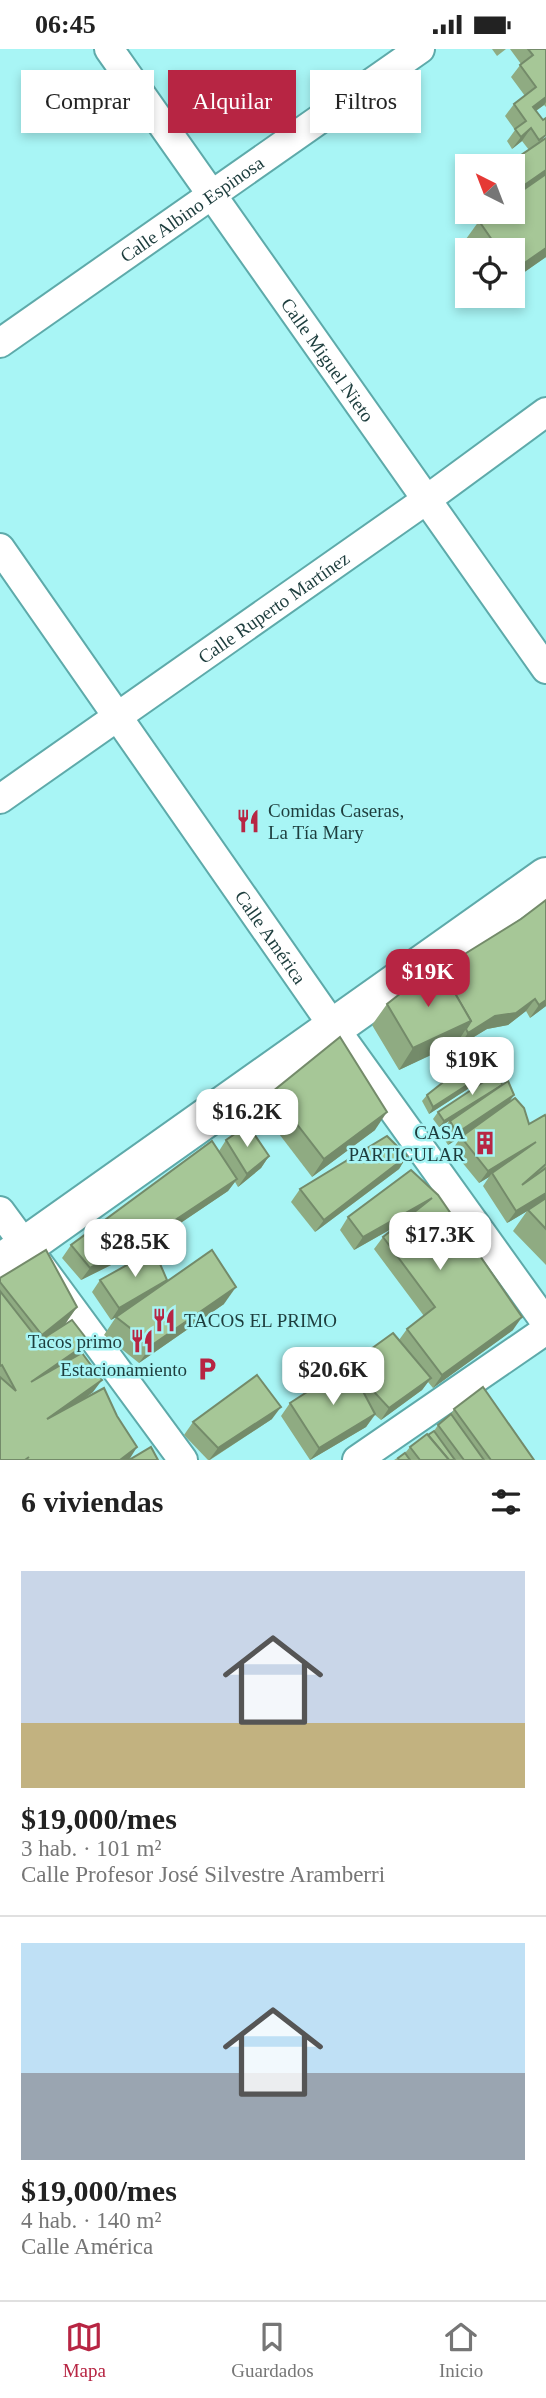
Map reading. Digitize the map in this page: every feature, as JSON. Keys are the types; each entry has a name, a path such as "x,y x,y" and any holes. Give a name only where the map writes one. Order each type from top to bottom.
{"main road":[{"path":"12,1255 546,877"}],"street":[{"name":"Calle Miguel Nieto","path":"109,49 546,669"},
{"name":"Calle Albino Espinosa","path":"0,343 420,49"},
{"name":"Calle Ruperto Martínez","path":"0,799 426,500 546,412"},
{"name":"Calle América","path":"0,548 333,1026 546,1323"},
{"path":"0,1211 12,1255 183,1460"},
{"path":"357,1460 546,1330"}],"building":[{"path":"528,49 546,49 546,97 533,107 543,120 546,118 546,135 539,140 531,128 521,137 515,129 526,121 514,104 536,87 520,65 533,55"},
{"path":"546,138 546,170 525,185 525,154 523,154"},
{"path":"546,174 546,248 525,263 525,238 491,238 481,224 525,224 525,189"},
{"path":"546,900 546,1000 539,1005 535,999 516,1013 495,1016 468,1033 466,1029 471,1021 442,971"},
{"path":"438,964 471,1021 413,1048 387,1004"},
{"path":"340,1037 387,1112 324,1159 272,1092"},
{"name":"CASA PARTICULAR","path":"480,1053 495,1067 433,1107 427,1095"},
{"name":"CASA PARTICULAR","path":"500,1071 502,1085 444,1121 438,1112"},
{"path":"508,1081 514,1095 457,1133 450,1121"},
{"path":"515,1098 524,1108 529,1124 545,1115 546,1117 546,1164 522,1185 546,1168 546,1193 516,1211 492,1173 536,1142 488,1171 461,1137"},
{"path":"248,1125 269,1156 247,1174 226,1140"},
{"path":"387,1136 407,1156 324,1220 300,1189"},
{"path":"212,1141 237,1179 148,1238 90,1268 71,1245"},
{"path":"411,1170 438,1195 522,1317 442,1375 407,1329 435,1307 383,1237 432,1198 363,1237 348,1217"},
{"path":"546,1198 546,1229 528,1210"},
{"path":"46,1250 77,1307 42,1335 0,1282 0,1278"},
{"path":"154,1250 167,1280 119,1308 100,1280"},
{"name":"TACOS EL PRIMO","path":"212,1250 236,1287 152,1345 116,1317"},
{"path":"0,1291 39,1341 72,1320 89,1342 31,1382 82,1353 102,1380 47,1419 104,1388 117,1416 137,1447 120,1460 0,1460 0,1377 16,1391 2,1365 0,1366"},
{"path":"393,1333 431,1378 389,1408 349,1365"},
{"path":"349,1365 375,1414 319,1448 290,1403"},
{"path":"257,1375 281,1407 218,1448 193,1422"},
{"path":"483,1387 534,1460 491,1460 454,1409"},
{"path":"451,1414 484,1460 464,1460 438,1425"},
{"path":"434,1431 455,1460 449,1460 428,1435"},
{"path":"427,1434 449,1460 420,1460 410,1447"},
{"path":"151,1447 158,1460 129,1460"},
{"path":"405,1453 410,1460 399,1460 398,1458"}],"place":[{"name":"Comidas Caseras, La Tía Mary","path":"248,821"},
{"name":"CASA PARTICULAR","path":"485,1143"},
{"name":"TACOS EL PRIMO","path":"164,1320"},
{"name":"Tacos primo","path":"142,1341"},
{"name":"Estacionamiento","path":"207,1369"}]}
